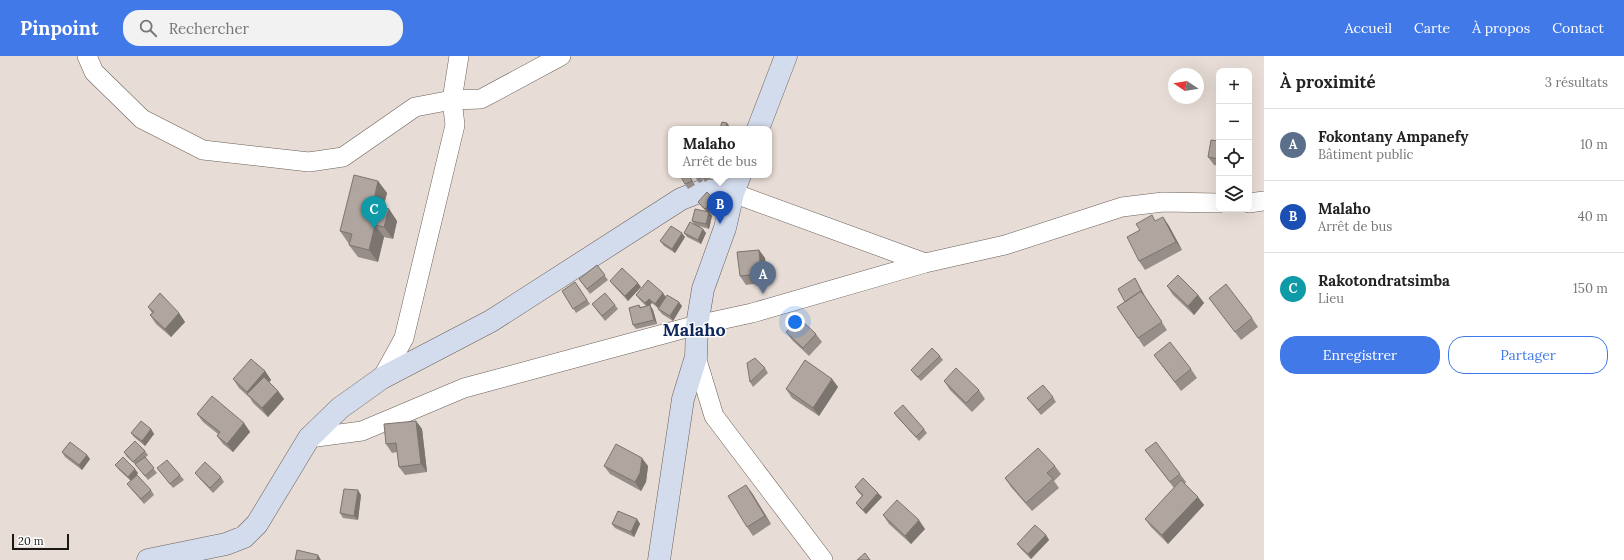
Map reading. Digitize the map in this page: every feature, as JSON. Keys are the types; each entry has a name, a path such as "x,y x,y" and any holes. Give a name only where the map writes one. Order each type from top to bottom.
{"street":[{"path":"87,56 94,72 142,119 203,150 309,162 343,157 416,107 452,100 481,99 561,56"},
{"path":"382,378 404,338 455,125 452,100 459,56"},
{"path":"759,126 786,56"},
{"path":"659,560 682,399 696,358 697,325 703,289 725,228 736,184"},
{"path":"148,560 226,544 244,537 257,524 309,438 340,408 382,378 491,321 681,199 704,190 736,184 925,263"},
{"path":"1252,203 1264,201"},
{"path":"309,438 362,431 464,388 697,325 752,313 925,263 1005,245 1122,207 1163,202 1216,203"},
{"path":"696,358 714,416 823,560"}],"building":[{"path":"722,122 727,123 726,126 721,126"},
{"path":"1211,140 1216,141 1216,158 1208,157"},
{"path":"354,175 378,181 373,204 389,209 384,227 375,225 369,250 349,245 352,234 340,231"},
{"path":"682,178 690,178 692,181 685,184"},
{"path":"707,192 714,199 705,209 698,202"},
{"path":"695,209 709,212 706,224 692,221"},
{"path":"1152,215 1155,221 1163,217 1176,242 1139,261 1127,237 1140,230 1136,224"},
{"path":"690,222 703,229 698,240 684,233"},
{"path":"671,226 682,233 672,249 660,241"},
{"path":"759,250 761,274 740,276 737,252"},
{"path":"597,265 605,275 587,289 579,279"},
{"path":"622,268 638,283 625,296 610,281"},
{"path":"1178,275 1198,295 1188,306 1167,286"},
{"path":"1135,278 1143,294 1141,291 1125,302 1118,289"},
{"path":"648,280 663,293 655,304 649,299 645,303 636,295"},
{"path":"575,282 587,300 573,309 562,291"},
{"path":"1226,284 1252,318 1235,332 1209,298"},
{"path":"1141,291 1162,322 1138,338 1117,307"},
{"path":"160,293 179,313 165,329 150,315 154,312 148,307"},
{"path":"605,293 615,305 602,316 592,304"},
{"path":"667,295 679,302 670,316 658,309"},
{"path":"639,305 640,308 650,305 654,320 633,325 629,308"},
{"path":"799,318 816,334 803,348 786,332"},
{"path":"1170,342 1191,369 1175,382 1154,355"},
{"path":"932,348 940,356 918,377 911,370"},
{"path":"755,358 765,368 750,382 747,363"},
{"path":"251,359 265,371 247,392 233,379"},
{"path":"805,360 832,379 813,408 786,389"},
{"path":"956,368 979,390 966,403 944,381"},
{"path":"264,377 278,391 262,408 247,394"},
{"path":"1043,385 1053,397 1038,410 1027,398"},
{"path":"212,396 244,423 227,444 217,436 220,432 197,414"},
{"path":"903,405 924,429 916,437 894,413"},
{"path":"141,421 151,429 142,441 131,433"},
{"path":"416,421 421,464 399,467 396,443 386,444 384,424"},
{"path":"135,441 145,451 133,462 124,452"},
{"path":"70,442 87,455 79,465 62,452"},
{"path":"1156,442 1180,474 1170,482 1145,450"},
{"path":"616,444 642,458 640,473 635,482 604,466"},
{"path":"1038,448 1055,466 1047,473 1053,479 1026,503 1005,478"},
{"path":"123,457 135,469 128,477 115,465"},
{"path":"145,457 154,468 145,476 135,464"},
{"path":"167,460 180,475 170,484 157,468"},
{"path":"205,462 221,477 210,488 195,473"},
{"path":"137,475 151,490 141,499 127,484"},
{"path":"863,478 878,493 863,510 856,503 863,495 855,487"},
{"path":"1181,480 1198,497 1162,535 1145,519"},
{"path":"746,485 765,516 747,527 728,496"},
{"path":"344,489 358,490 354,516 340,513"},
{"path":"897,500 919,520 905,536 883,515"},
{"path":"618,511 637,519 631,532 612,524"},
{"path":"1035,525 1046,535 1028,554 1017,544"},
{"path":"297,550 318,555 317,560 295,560"},
{"path":"865,553 870,560 857,560"}],"place":[{"name":"Malaho","path":"720,224"},
{"name":"Rakotondratsimba","path":"374,229"},
{"name":"Fokontany Ampanefy","path":"763,294"}],"district":[{"name":"Malaho","path":"694,330"}]}
